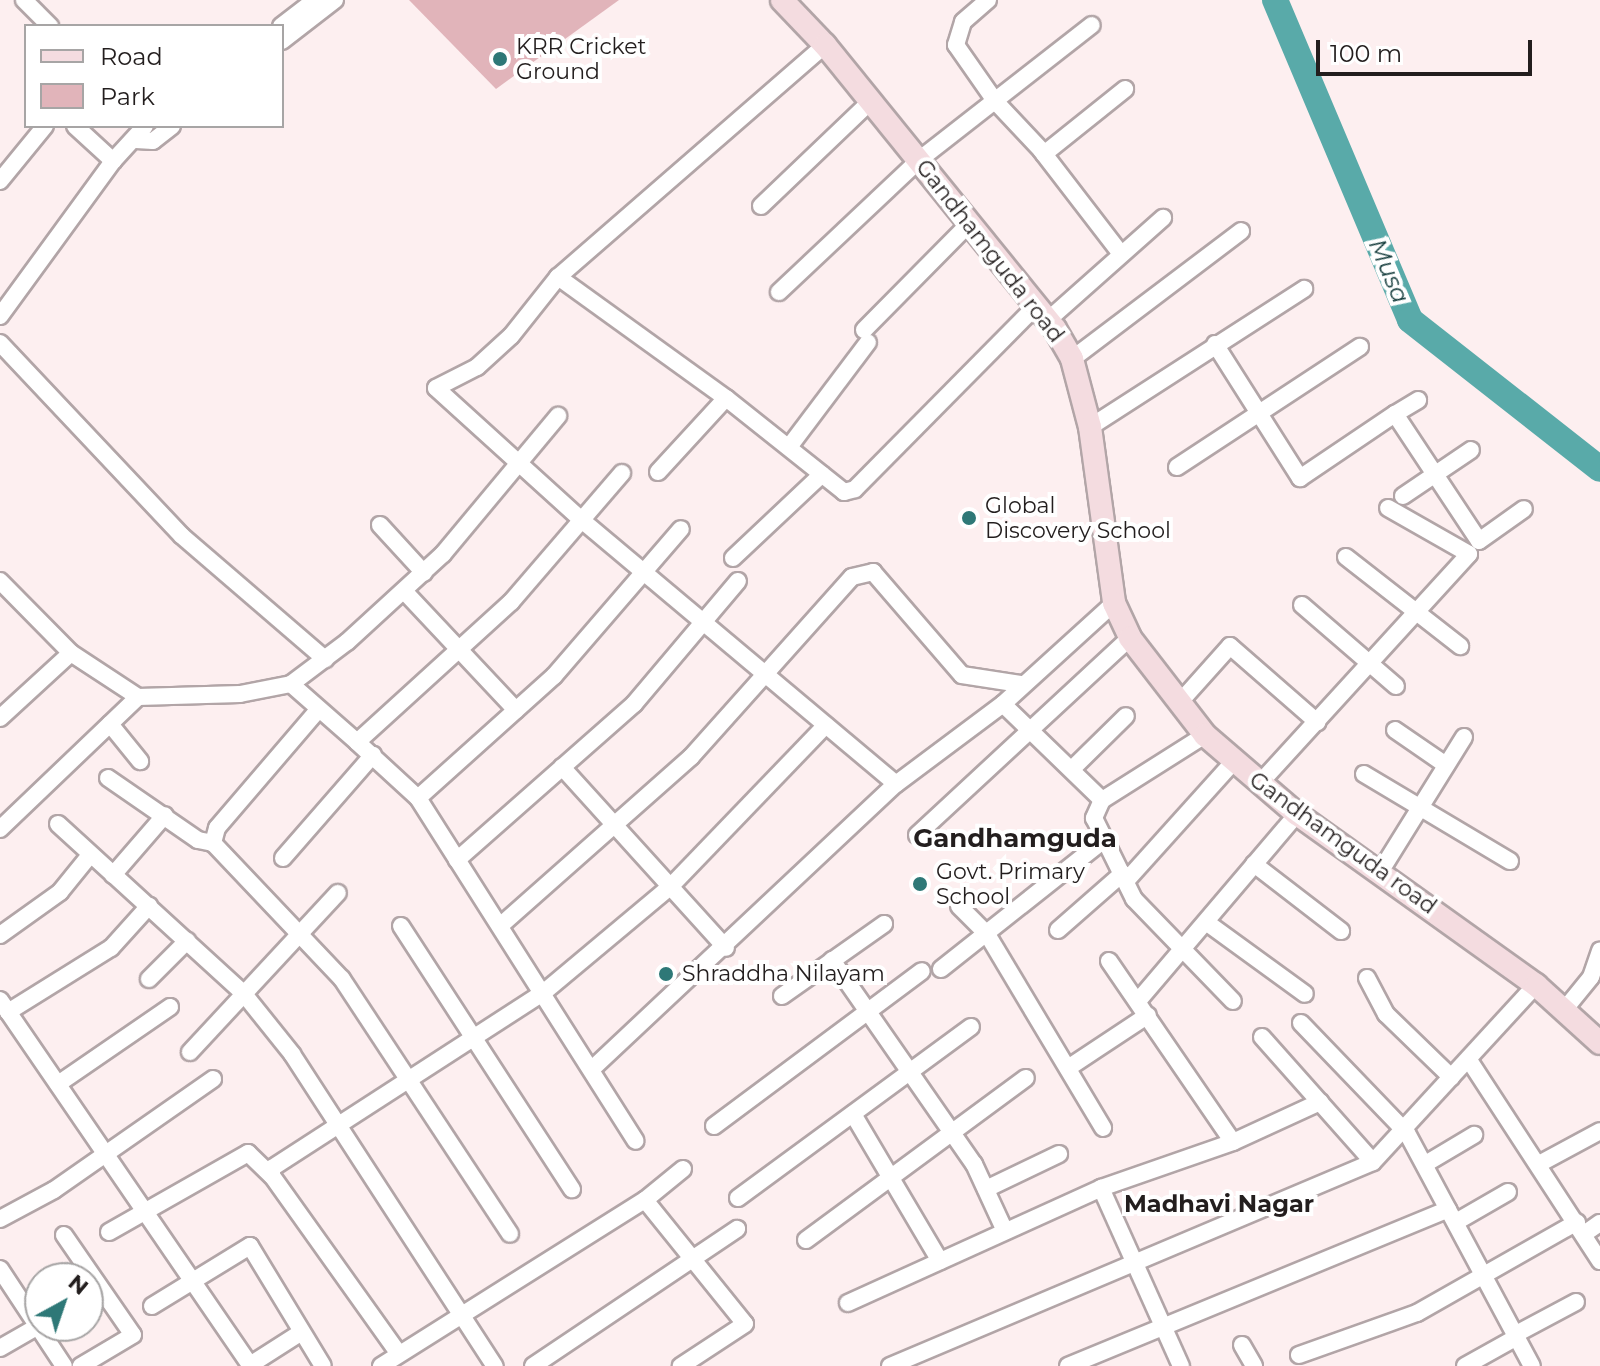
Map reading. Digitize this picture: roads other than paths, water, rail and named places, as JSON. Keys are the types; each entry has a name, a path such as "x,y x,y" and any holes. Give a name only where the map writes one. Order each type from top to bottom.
{"street":[{"path":"24,0 48,24"},
{"path":"284,39 315,0"},
{"path":"284,25 335,0"},
{"name":"Gandhamguda road","path":"782,0 825,45 971,222 1042,313 1072,359 1090,427 1114,603 1130,638 1205,735 1297,814 1536,985 1600,1043"},
{"path":"988,0 963,22 956,45 995,101 1044,154 1121,254"},
{"path":"779,292 919,160 1092,25"},
{"path":"825,45 558,277 511,336 477,367 436,388 584,522 896,784"},
{"path":"1044,154 1125,89"},
{"path":"761,206 871,101"},
{"path":"0,181 43,128"},
{"path":"77,128 113,161"},
{"path":"0,316 113,161 140,133 153,141 169,128"},
{"path":"558,277 726,398 844,492 855,489 1042,313 1163,218"},
{"path":"789,447 866,336 971,222"},
{"path":"1072,359 1241,231"},
{"path":"1090,427 1304,289"},
{"path":"0,343 182,536 325,659"},
{"path":"1215,344 1300,478 1418,400"},
{"path":"1177,467 1360,347"},
{"path":"658,472 726,398"},
{"path":"1395,414 1479,541 1524,509"},
{"path":"3,591 71,653 138,697 240,694 291,684 325,659 424,573 558,416"},
{"path":"1403,496 1471,450"},
{"path":"357,742 459,649 584,522 622,473"},
{"path":"733,558 822,474"},
{"path":"1260,783 1468,549 1388,508"},
{"path":"380,525 424,573"},
{"path":"418,798 554,676 681,529"},
{"path":"1346,557 1460,646"},
{"path":"500,926 691,757 852,577 873,572 962,675 1020,684"},
{"path":"457,860 634,704 738,581"},
{"path":"405,592 516,710"},
{"path":"592,1069 726,948 896,784 1003,704 1020,684 1114,603"},
{"path":"1302,605 1396,686"},
{"path":"917,835 1130,638"},
{"path":"1180,702 1230,646 1317,722"},
{"path":"0,718 71,653"},
{"path":"291,684 418,798 636,1141"},
{"path":"0,829 138,697"},
{"path":"1003,704 1073,768 1102,800"},
{"path":"213,843 217,828 318,710"},
{"path":"1073,768 1126,716"},
{"path":"110,724 140,761"},
{"path":"272,1176 279,1160 543,993 671,886 826,725"},
{"path":"1395,730 1446,765"},
{"path":"1205,735 1102,800 1094,818 1134,899 1233,1001"},
{"path":"1380,872 1464,737"},
{"path":"283,858 373,755"},
{"path":"1058,930 1125,876 1234,761"},
{"path":"562,767 726,948"},
{"path":"1364,774 1510,861"},
{"path":"108,778 198,840 213,843 302,932 342,979 406,1081 510,1234"},
{"path":"1138,1001 1297,814"},
{"path":"113,875 165,815"},
{"path":"58,824 244,994 292,1054 495,1366"},
{"path":"941,969 1105,839"},
{"path":"0,935 60,892 90,855"},
{"path":"1254,864 1341,931"},
{"path":"190,1052 338,893"},
{"path":"149,906 111,948 4,1006 149,1212 250,1366 300,1333"},
{"path":"959,906 987,934 1071,1066 1103,1128"},
{"path":"1206,922 1305,994"},
{"path":"782,996 884,924"},
{"path":"401,926 572,1189"},
{"path":"149,979 187,941"},
{"path":"1565,1009 1591,977 1600,951"},
{"path":"832,960 951,1133 986,1189 1005,1231"},
{"path":"1109,961 1233,1142"},
{"path":"714,1126 922,971"},
{"path":"1367,978 1386,1014 1451,1077"},
{"path":"890,1366 1132,1260 1373,1162 1405,1131 1536,985"},
{"path":"58,1084 170,1007"},
{"path":"1071,1066 1148,1015"},
{"path":"1301,1023 1405,1131 1427,1163 1532,1366"},
{"path":"738,1198 971,1027"},
{"path":"1262,1037 1373,1162"},
{"path":"1469,1060 1600,1261"},
{"path":"806,1240 1026,1078"},
{"path":"0,1219 54,1190 213,1079"},
{"path":"848,1303 1101,1188 1233,1142 1320,1102"},
{"path":"853,1114 893,1176 940,1261"},
{"path":"1539,1164 1600,1131"},
{"path":"1427,1163 1474,1135"},
{"path":"109,1232 248,1153 272,1176 399,1354"},
{"path":"986,1189 1059,1154"},
{"path":"381,1366 645,1200 683,1169"},
{"path":"1101,1188 1181,1366"},
{"path":"1068,1366 1508,1192"},
{"path":"645,1200 745,1324 681,1366"},
{"path":"1299,1355 1417,1313 1580,1228 1600,1223"},
{"path":"533,1366 694,1261 737,1229"},
{"path":"64,1235 78,1262"},
{"path":"152,1306 250,1246 300,1333 323,1366"},
{"path":"0,1269 24,1305"},
{"path":"1465,1366 1576,1302"},
{"path":"81,1366 133,1335 104,1304"},
{"path":"0,1348 24,1334"},
{"path":"48,1342 64,1366"},
{"path":"1242,1345 1254,1366"}],"waterway":[{"name":"Musa","path":"1275,0 1410,320 1600,469"}],"place":[{"name":"KRR Cricket Ground","path":"500,59"},
{"name":"Global Discovery School","path":"969,518"},
{"name":"Govt. Primary School","path":"920,884"},
{"name":"Shraddha Nilayam","path":"666,974"}],"district":[{"name":"Gandhamguda","path":"1015,839"},
{"name":"Madhavi Nagar","path":"1219,1204"}]}
